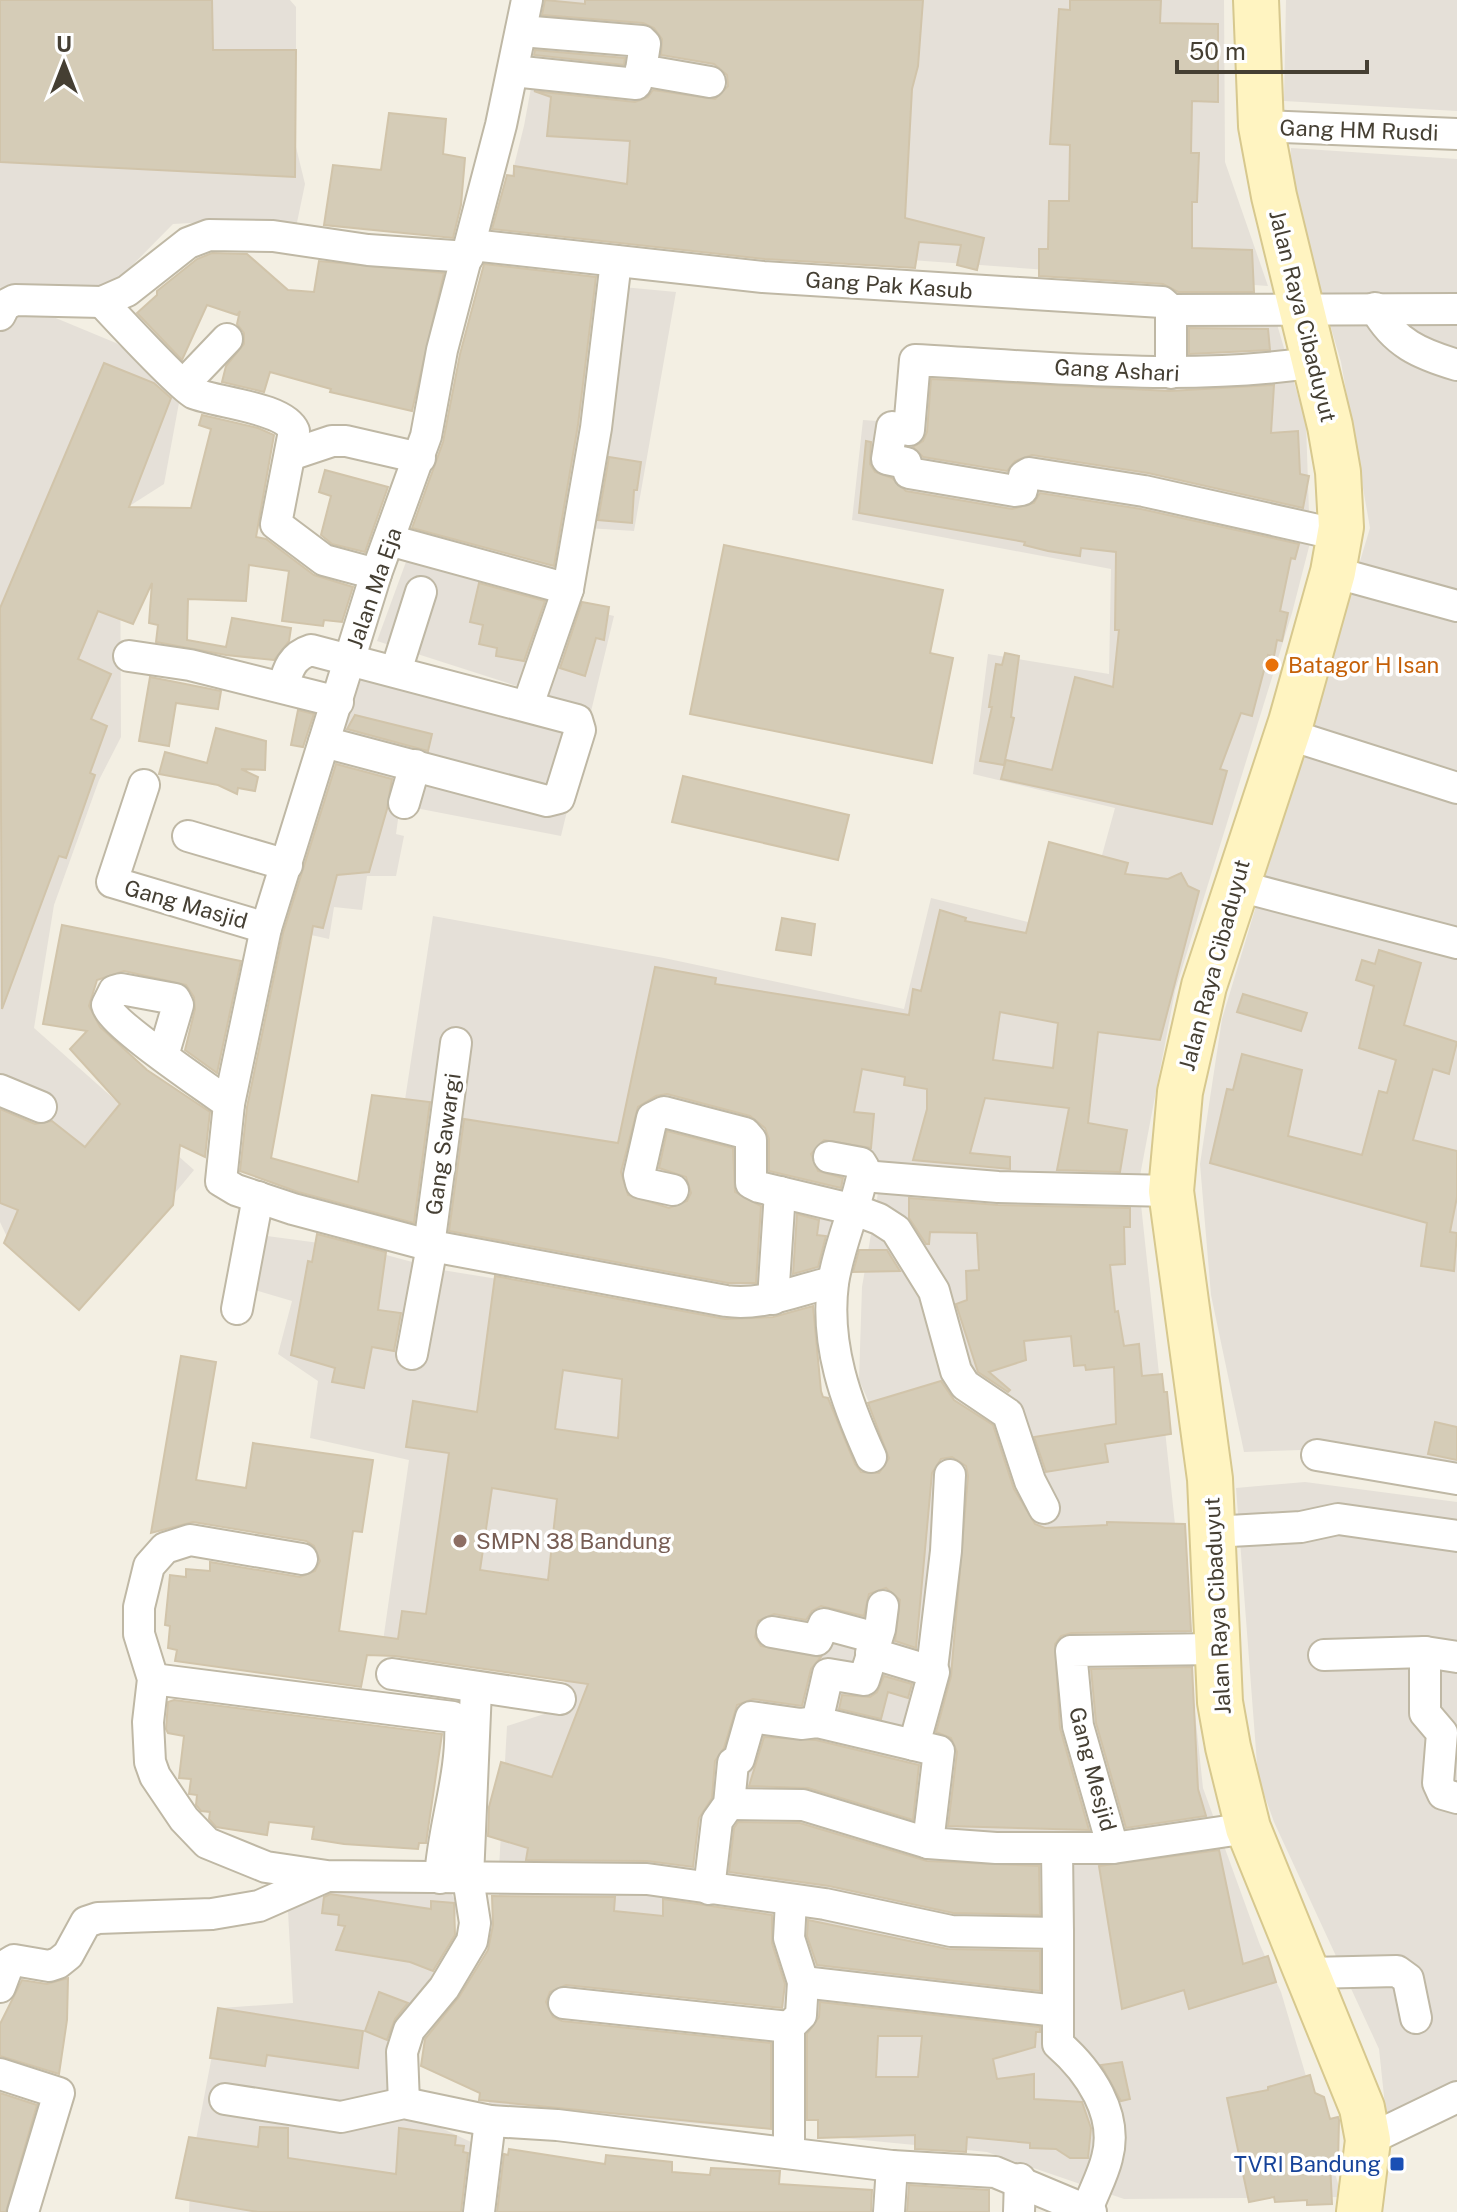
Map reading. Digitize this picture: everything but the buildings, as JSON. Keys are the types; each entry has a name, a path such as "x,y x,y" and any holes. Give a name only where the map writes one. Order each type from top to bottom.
{"main road":[{"name":"Jalan Raya Cibaduyut","path":"1256,0 1261,126 1317,362 1338,472 1337,553 1287,734 1204,986 1182,1081 1171,1191 1210,1479 1220,1702 1248,1828 1362,2108 1368,2140 1359,2212"}],"street":[{"name":"Jalan Ma Eja","path":"258,1197 227,1186 220,1175 229,1104 266,928 376,574 420,458 442,350 470,251 527,0"},
{"path":"513,71 636,84 641,70 645,44 642,41 521,31"},
{"path":"641,70 710,82"},
{"name":"Gang HM Rusdi","path":"1261,126 1457,134"},
{"name":"Gang Pak Kasub","path":"102,302 127,291 188,243 209,235 273,236 368,250 470,251 616,261 763,277 1162,302 1171,310 1457,309"},
{"path":"528,705 568,589 596,428 616,261"},
{"path":"5,305 102,302 186,388 291,423 294,431 276,524 324,560 376,574"},
{"path":"1375,308 1387,329 1418,354 1457,365"},
{"path":"1171,310 1171,373"},
{"path":"186,388 227,339"},
{"name":"Gang Ashari","path":"1317,362 1238,373 1171,373 915,360 909,430 892,427 887,459 906,463 909,473 1015,491 1022,490 1024,476 1029,473 1144,491 1337,553"},
{"path":"290,455 332,441 346,441 420,458"},
{"path":"389,540 568,589"},
{"path":"1337,553 1457,606"},
{"path":"396,671 421,592"},
{"path":"283,687 290,664 301,653 311,650 528,705 580,723 555,801 324,742"},
{"path":"129,656 190,665 338,702"},
{"path":"1287,734 1457,788"},
{"path":"404,803 415,765"},
{"name":"Gang Masjid","path":"144,785 112,882 266,928"},
{"path":"188,836 287,865"},
{"path":"1235,885 1457,943"},
{"name":"Gang Sawargi","path":"412,1354 430,1246 456,1043"},
{"path":"163,1056 229,1104"},
{"path":"0,1090 41,1107"},
{"path":"673,1190 641,1183 639,1175 652,1118 664,1112 745,1133 751,1140 751,1183 855,1210 879,1219 896,1230 934,1291 956,1371 965,1385 1008,1414 1030,1481 1044,1508"},
{"path":"829,1157 863,1164 855,1210 833,1282 833,1342 849,1408 871,1457"},
{"path":"863,1176 998,1187 1171,1191"},
{"path":"773,1299 780,1192"},
{"path":"237,1309 258,1197 430,1246 726,1301 755,1304 833,1282"},
{"path":"1317,1455 1457,1479"},
{"path":"914,1745 934,1672 950,1475"},
{"path":"1212,1532 1301,1527 1338,1519 1457,1536"},
{"path":"302,1559 190,1540 165,1548 149,1566 139,1607 139,1634 153,1679 148,1722 150,1762 184,1819 207,1843 266,1867 327,1876 647,1879 825,1904 951,1931 1058,1933"},
{"path":"817,1722 828,1674 864,1680 883,1606"},
{"path":"772,1632 817,1640 824,1624 932,1669"},
{"name":"Gang Mesjid","path":"729,1804 803,1805 928,1843 1057,1849 1113,1848 1078,1726 1071,1651 1217,1649"},
{"path":"1324,1655 1425,1652 1457,1657"},
{"path":"1425,1652 1425,1713 1442,1733 1438,1783 1443,1794 1457,1798"},
{"path":"392,1674 476,1689 560,1699"},
{"path":"153,1679 453,1717 460,1722 461,1742 442,1846 475,1923 472,1941 444,1988 409,2030 401,2071 404,2103"},
{"path":"454,1878 476,1689"},
{"path":"709,1889 717,1821 729,1804 733,1763 739,1759 751,1717 801,1724 817,1722 939,1751 928,1843"},
{"path":"1113,1848 1248,1828"},
{"path":"225,2099 341,2117 404,2103 490,2121 892,2166 995,2172 1020,2179 1089,2211 1107,2160 1109,2128 1090,2078 1079,2062 1058,2044 1057,1849"},
{"path":"0,1987 9,1963 14,1960 49,1966 64,1960 86,1922 98,1918 212,1914 259,1906 327,1876"},
{"path":"789,2153 789,2027 801,2015 803,1982 799,1961 790,1947 791,1901"},
{"path":"1309,1973 1386,1968 1397,1971 1408,1979 1416,2018"},
{"path":"803,1982 1057,2011"},
{"path":"564,2003 789,2027"},
{"path":"0,2074 59,2093 23,2212"},
{"path":"1368,2140 1457,2097"},
{"path":"479,2212 490,2121"},
{"path":"889,2212 892,2166"},
{"path":"1019,2212 1020,2179"}],"shaded area":[{"path":"0,0 290,0 296,7 296,147 305,184 295,232 226,221 173,224 98,300 5,297 0,287"},
{"path":"547,0 1224,0 1225,162 1268,286 498,230 524,126"},
{"path":"1286,0 1457,0 1457,111 1284,101"},
{"path":"1291,148 1457,159 1457,1472 1301,1450 1244,1452 1211,1295 1200,1164 1222,1019 1370,528 1341,362 1289,184"},
{"path":"485,274 676,292 634,531 587,528 571,606 614,616 561,836 400,805 396,834 404,836 396,876 367,876 362,910 334,907 329,939 271,926 362,677 576,705 377,641 451,439"},
{"path":"34,309 116,343 181,392 164,484 120,512 121,737 99,780 54,905 34,1028 194,1170 83,1304 8,1239 0,1222 0,316"},
{"path":"1274,314 1306,423 1310,543 1292,613 1175,991 1139,1181 860,1161 831,1275 764,1290 428,1234 385,1231 433,916 664,958 904,1009 931,898 1080,935 1115,808 973,774 988,654 1109,674 1111,569 852,520 863,420 906,423 911,352 1162,365 1163,319"},
{"path":"879,1187 1140,1195 1203,1788 1260,1945 1281,1992 1342,2197 1124,2199 987,2152 822,2136 810,2010 546,1984 537,2009 560,2027 767,2050 765,2129 491,2107 475,2074 499,1970 499,1868 507,1726 575,1704 564,1680 381,1655 409,1460 310,1438 318,1381 278,1354 292,1301 245,1287 267,1236 364,1249 442,1270 763,1322 816,1314 820,1397 889,1541 922,1522 859,1380 862,1287"},
{"path":"1305,1482 1457,1502 1457,2089 1386,2115 1379,2049 1274,1822 1258,1777 1236,1488"},
{"path":"375,1887 451,1893 458,1905 448,1947 415,2004 399,2108 471,2142 461,2212 189,2212 191,2166 221,2008 293,2003 287,1893"}],"place":[{"name":"Batagor H Isan","path":"1272,665"},
{"name":"SMPN 38 Bandung","path":"460,1541"},
{"name":"TVRI Bandung","path":"1397,2164"}]}
